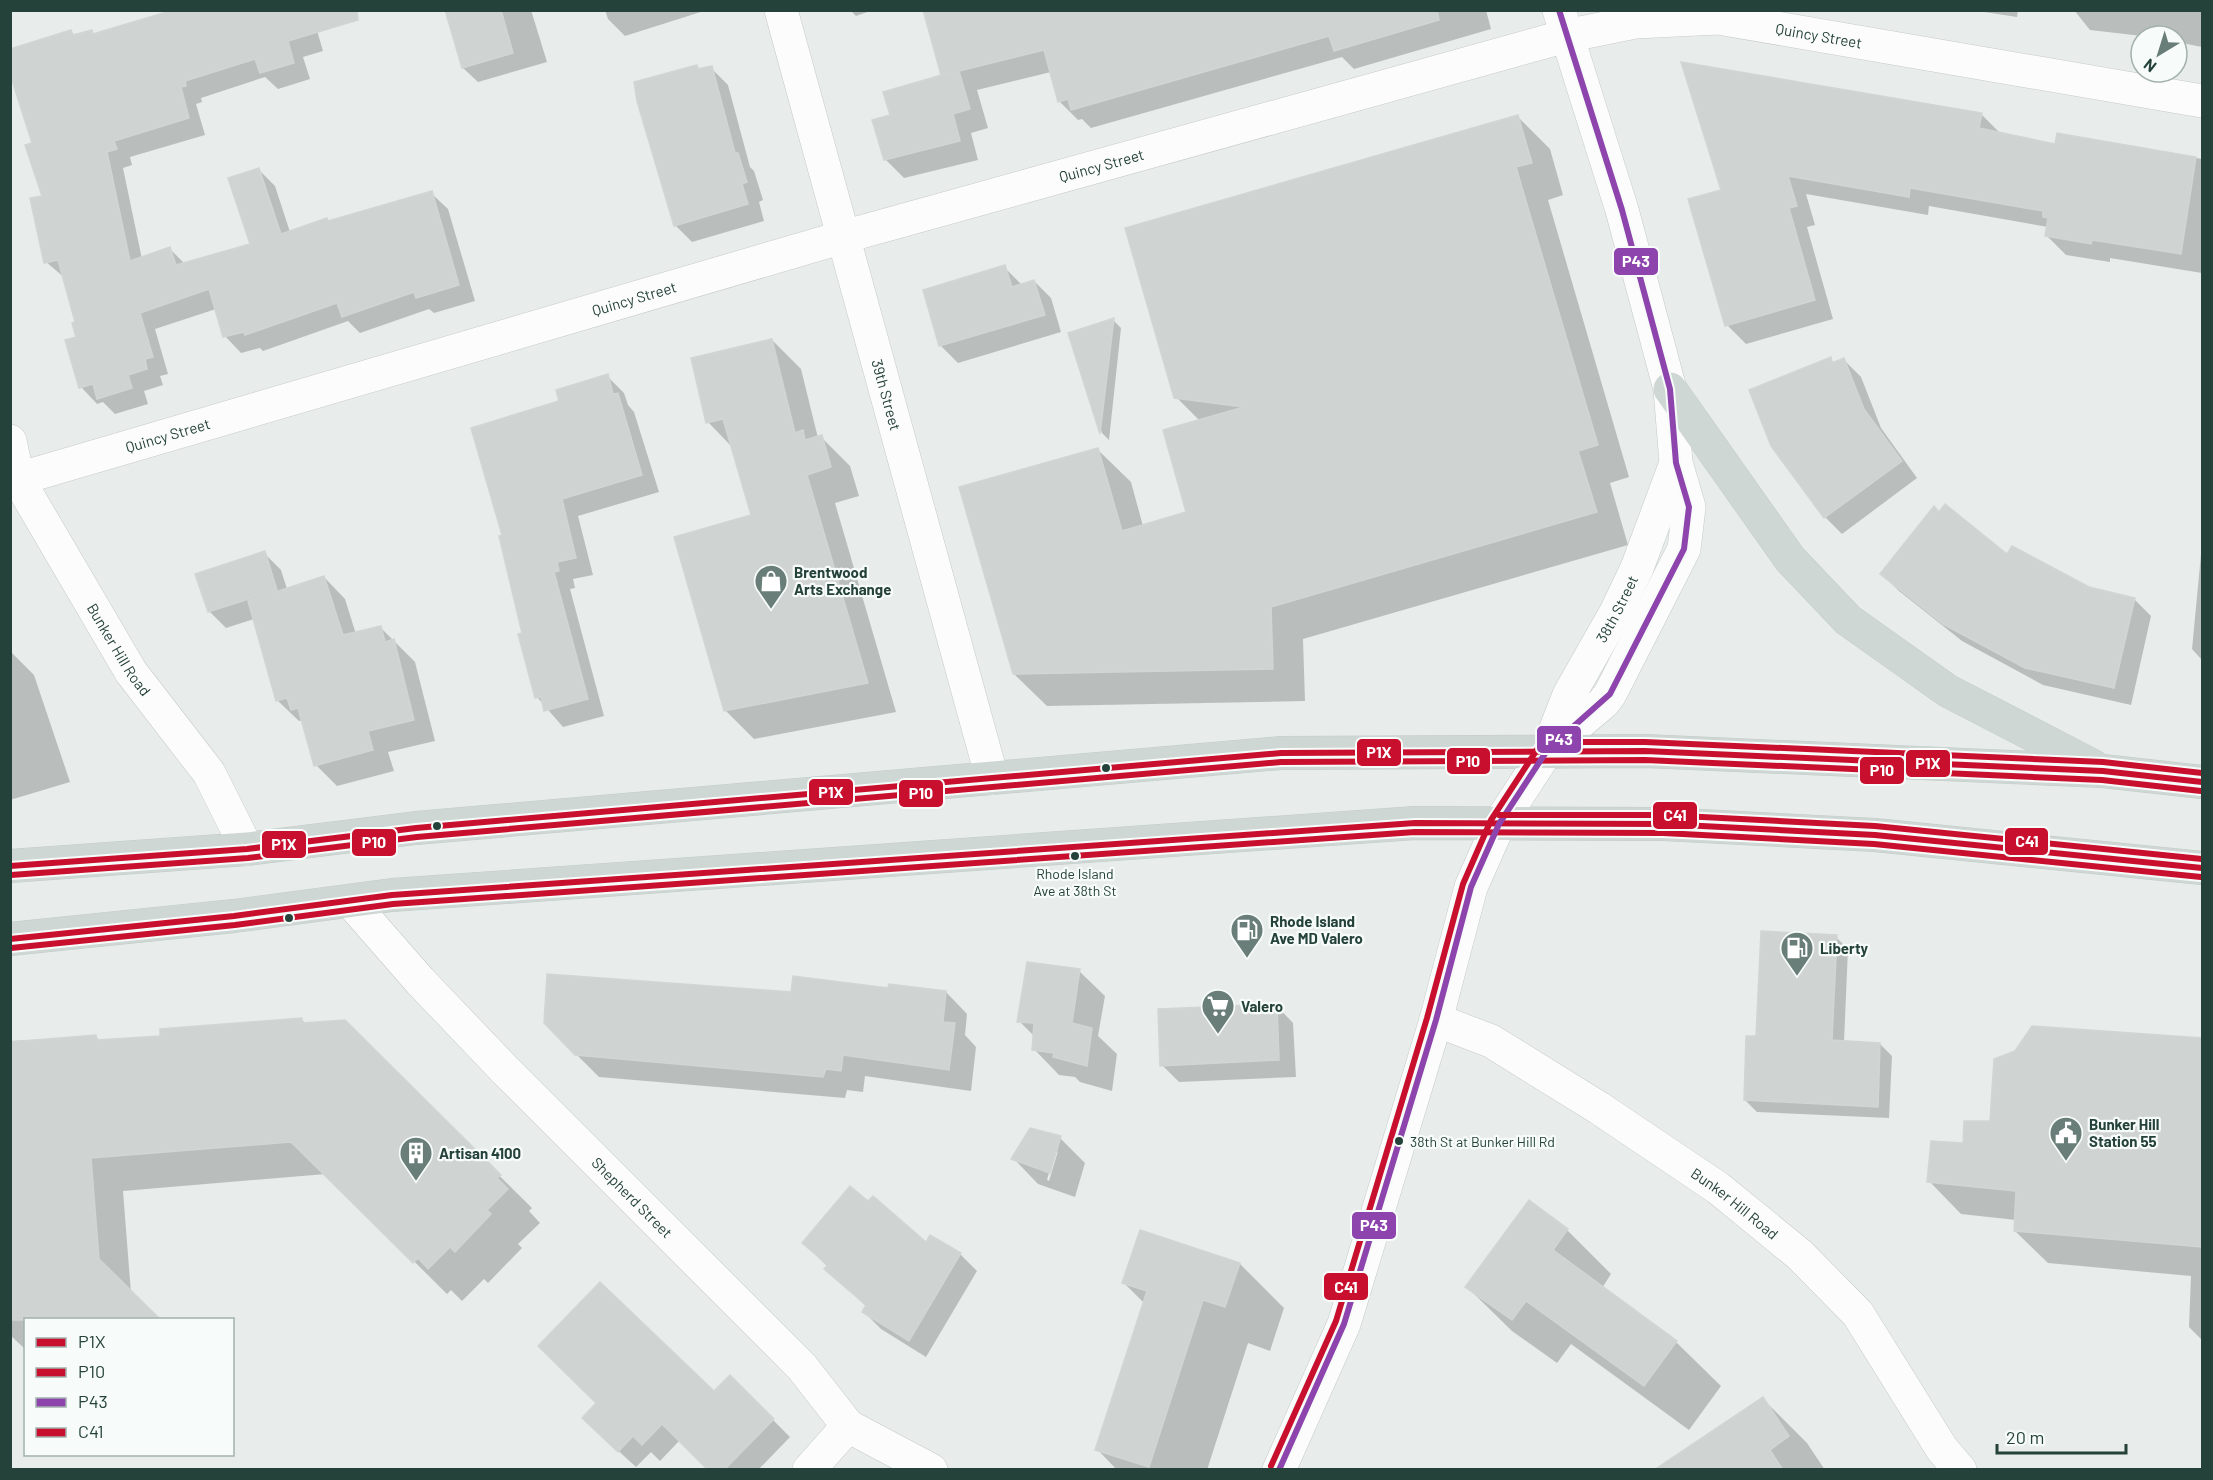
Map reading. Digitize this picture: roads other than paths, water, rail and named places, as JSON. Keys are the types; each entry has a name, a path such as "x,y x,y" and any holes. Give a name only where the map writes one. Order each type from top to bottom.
{"main road":[{"path":"1670,389 1790,559 1848,620 1948,691 2103,771"},
{"path":"10,866 247,849 416,828 1281,753 1548,749 1645,751 2103,771 2202,782"},
{"path":"10,939 351,902 392,895 1367,825 1663,824 1875,835 2202,868"}],"street":[{"name":"39th Street","path":"782,10 992,778"},
{"name":"Quincy Street","path":"18,479 1563,23 1718,18 2202,101"},
{"path":"1279,1470 1344,1324 1436,1020 1471,887 1498,824 1548,749 1603,703 1610,694 1683,549 1689,507 1676,463 1670,389 1622,210 1563,23"},
{"name":"Bunker Hill Road","path":"10,441 18,479 131,672 210,773 247,849"},
{"name":"Shepherd Street","path":"351,902 420,981 505,1070 802,1367 848,1426 931,1470"},
{"name":"Bunker Hill Road","path":"1436,1020 1491,1041 1599,1108 1718,1188 1800,1255 1858,1314 1942,1449 1960,1470"},
{"path":"809,1470 848,1426"}],"place":[{"name":"Brentwood Arts Exchange","path":"771,610"},
{"name":"Rhode Island Ave at 38th St","path":"1075,856"},
{"name":"Rhode Island Ave MD Valero","path":"1247,959"},
{"name":"Liberty","path":"1797,977"},
{"name":"Valero","path":"1218,1035"},
{"name":"38th St at Bunker Hill Rd","path":"1399,1141"},
{"name":"Bunker Hill Station 55","path":"2066,1162"},
{"name":"Artisan 4100","path":"416,1182"}]}
